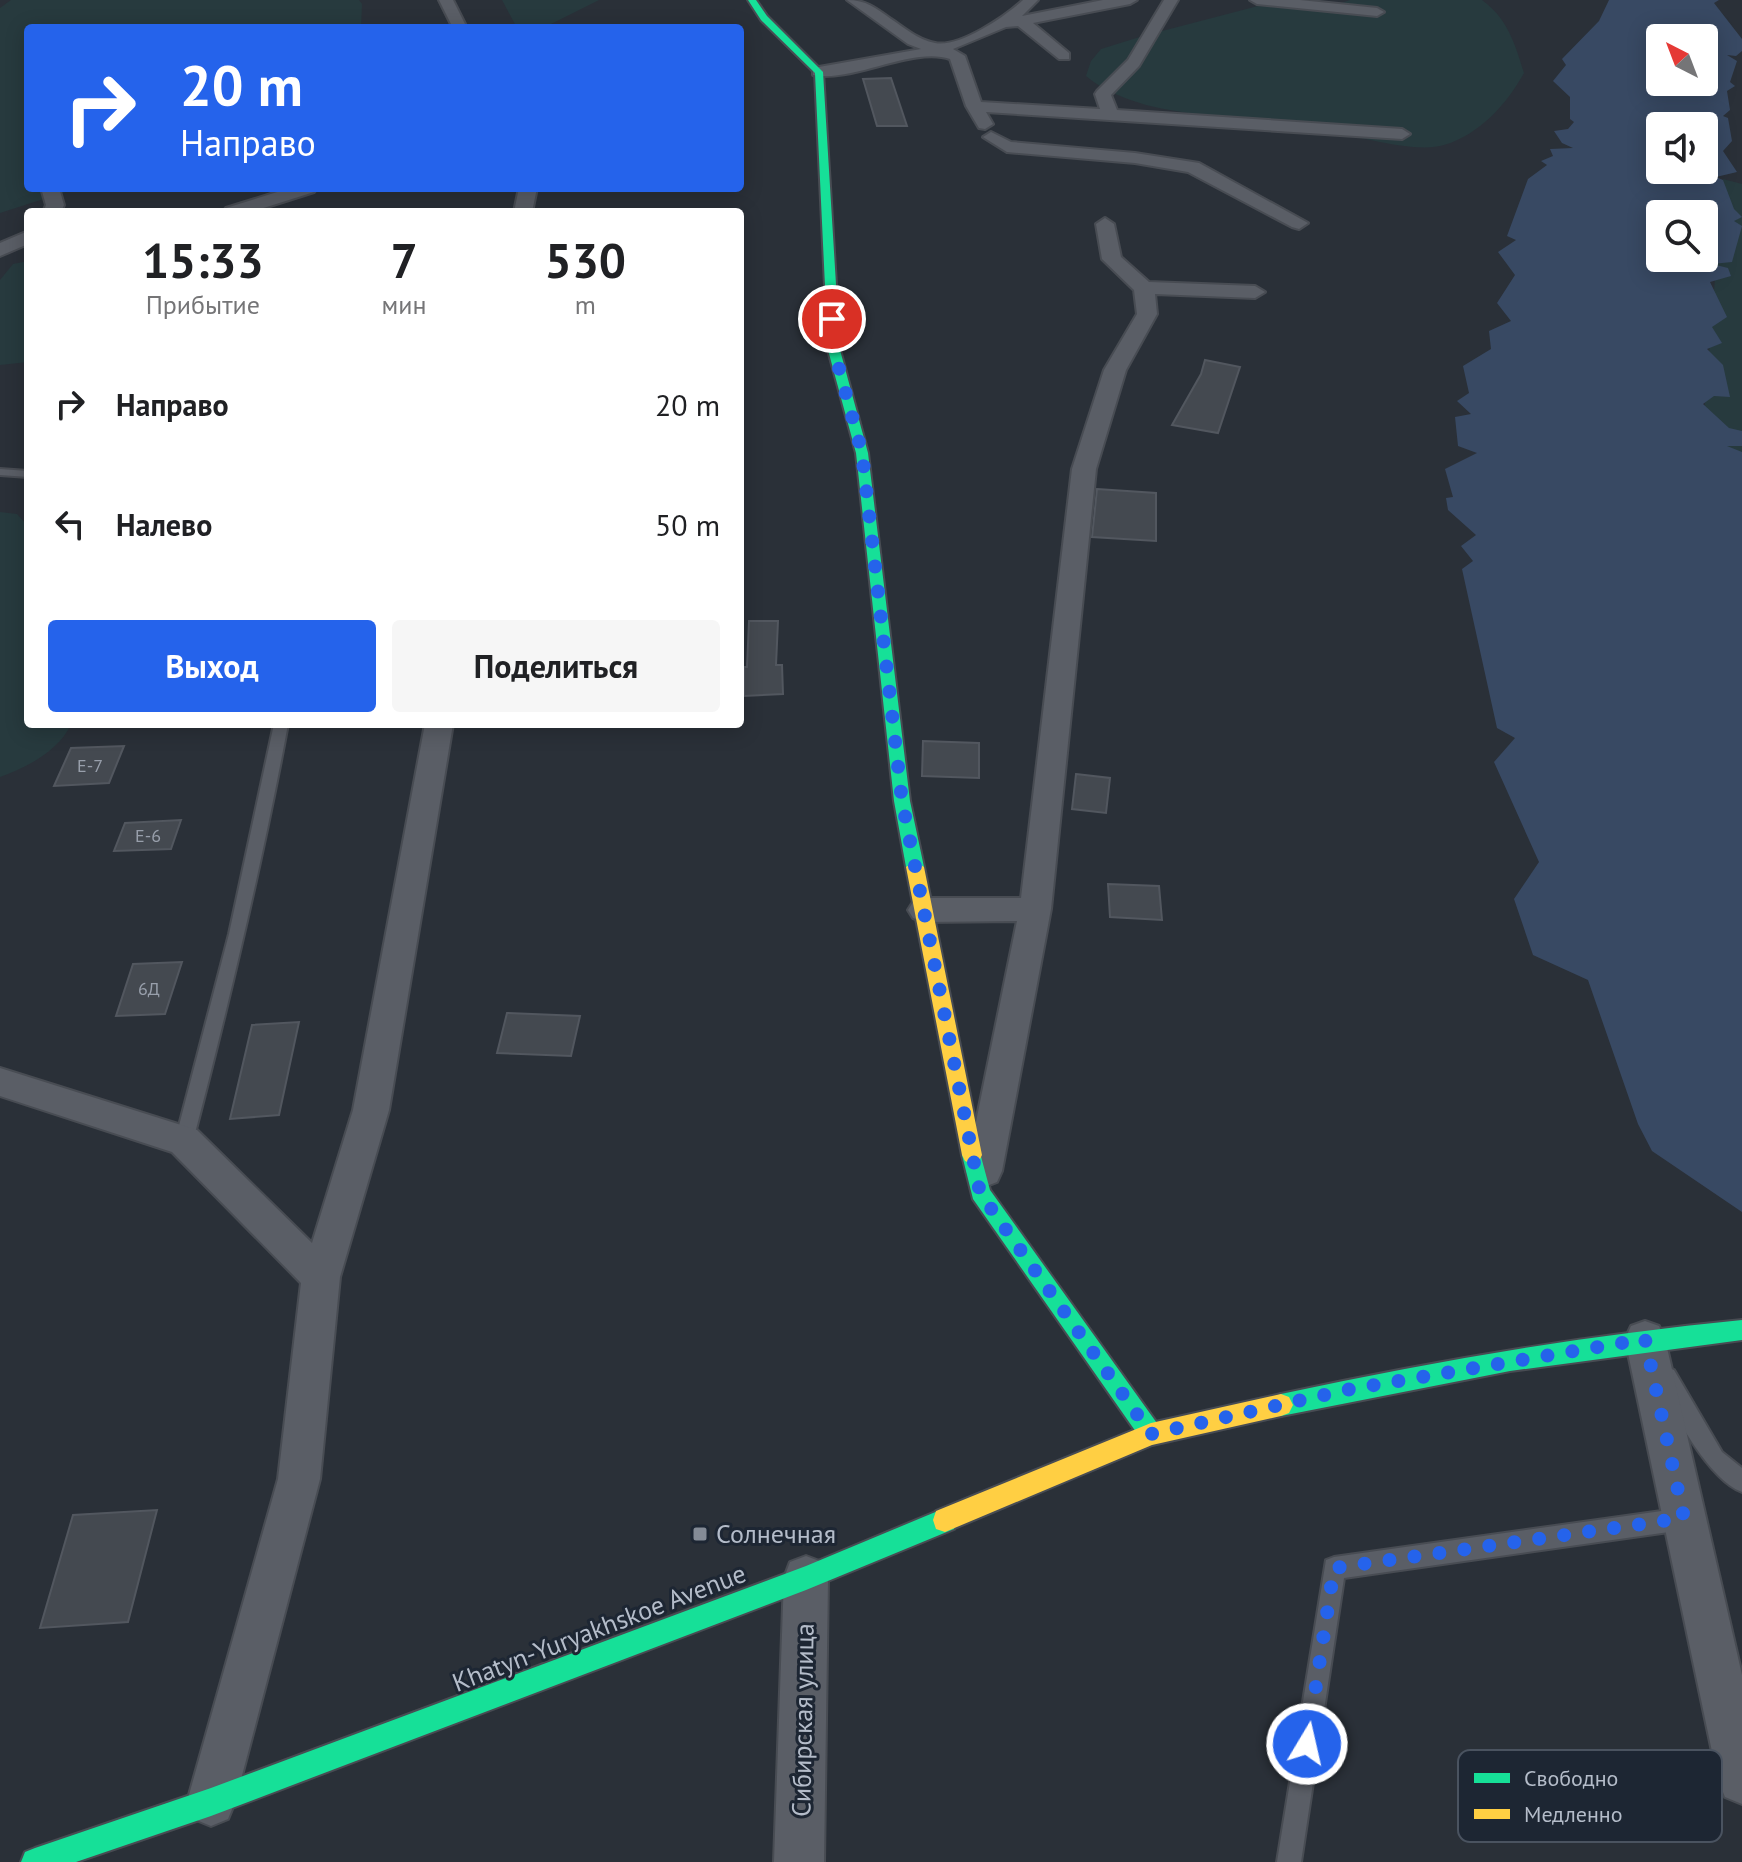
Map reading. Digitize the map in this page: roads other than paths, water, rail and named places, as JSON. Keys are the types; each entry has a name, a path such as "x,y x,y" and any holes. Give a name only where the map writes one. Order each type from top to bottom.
{"street":[{"path":"446,0 458,24"},
{"path":"752,0 764,18 819,72 834,350 862,453 902,801 980,1193 1151,1434"},
{"path":"854,0 913,41 957,56 974,106 992,139 1007,147 1135,158 1193,167 1299,223"},
{"path":"819,72 936,50 1002,23 1015,16 1031,0"},
{"path":"1002,23 1022,22 1130,0"},
{"path":"1110,115 1103,94 1134,63 1171,0"},
{"path":"1257,0 1377,12"},
{"path":"1022,22 1064,56"},
{"path":"974,106 1402,134"},
{"path":"245,208 295,192"},
{"path":"1105,224 1112,259 1144,288 1255,292"},
{"path":"0,250 24,239"},
{"path":"980,1193 1035,909 1084,469 1115,370 1147,314 1144,288"},
{"path":"211,1802 299,1479 321,1277 371,1110 438,728"},
{"path":"924,910 1035,909"},
{"path":"0,1082 184,1141 321,1277"},
{"name":"Khatyn-Yuryakhskoe Avenue","path":"35,1862 139,1843 211,1802 806,1578 1151,1434 1351,1389 1645,1339 1742,1330"},
{"path":"1645,1339 1742,1780"},
{"name":"Сибирская улица","path":"799,1862 806,1578"}],"lane":[{"path":"0,472 24,474"},
{"path":"184,1141 229,972 280,728"},
{"path":"1645,1339 1715,1459 1742,1482"},
{"path":"1289,1862 1334,1568 1684,1518"}],"water":[{"path":"1609,0 1719,0 1714,3 1742,39 1742,51 1736,56 1727,55 1737,61 1730,82 1735,86 1727,91 1730,110 1723,116 1728,118 1732,141 1723,151 1737,172 1718,177 1718,112 1646,112 1646,184 1718,184 1718,178 1723,180 1734,209 1742,217 1734,221 1742,226 1732,262 1718,263 1718,200 1646,200 1646,272 1718,272 1718,266 1728,268 1731,276 1710,282 1727,317 1712,327 1722,343 1707,349 1723,365 1730,397 1714,396 1703,404 1729,428 1742,431 1742,446 1727,446 1742,452 1742,1212 1652,1151 1638,1124 1588,980 1533,955 1514,899 1539,862 1494,762 1515,738 1497,728 1462,569 1473,561 1461,546 1476,535 1448,510 1446,498 1453,497 1445,469 1477,453 1458,446 1455,417 1471,414 1457,401 1469,393 1463,366 1491,349 1489,331 1511,321 1497,303 1515,275 1498,252 1516,240 1507,236 1528,179 1547,165 1541,161 1553,156 1550,149 1573,148 1562,143 1554,131 1568,129 1574,122 1570,119 1570,97 1553,81 1566,65 1562,59 1599,21"}],"place":[{"name":"Солнечная","path":"700,1534"}]}
